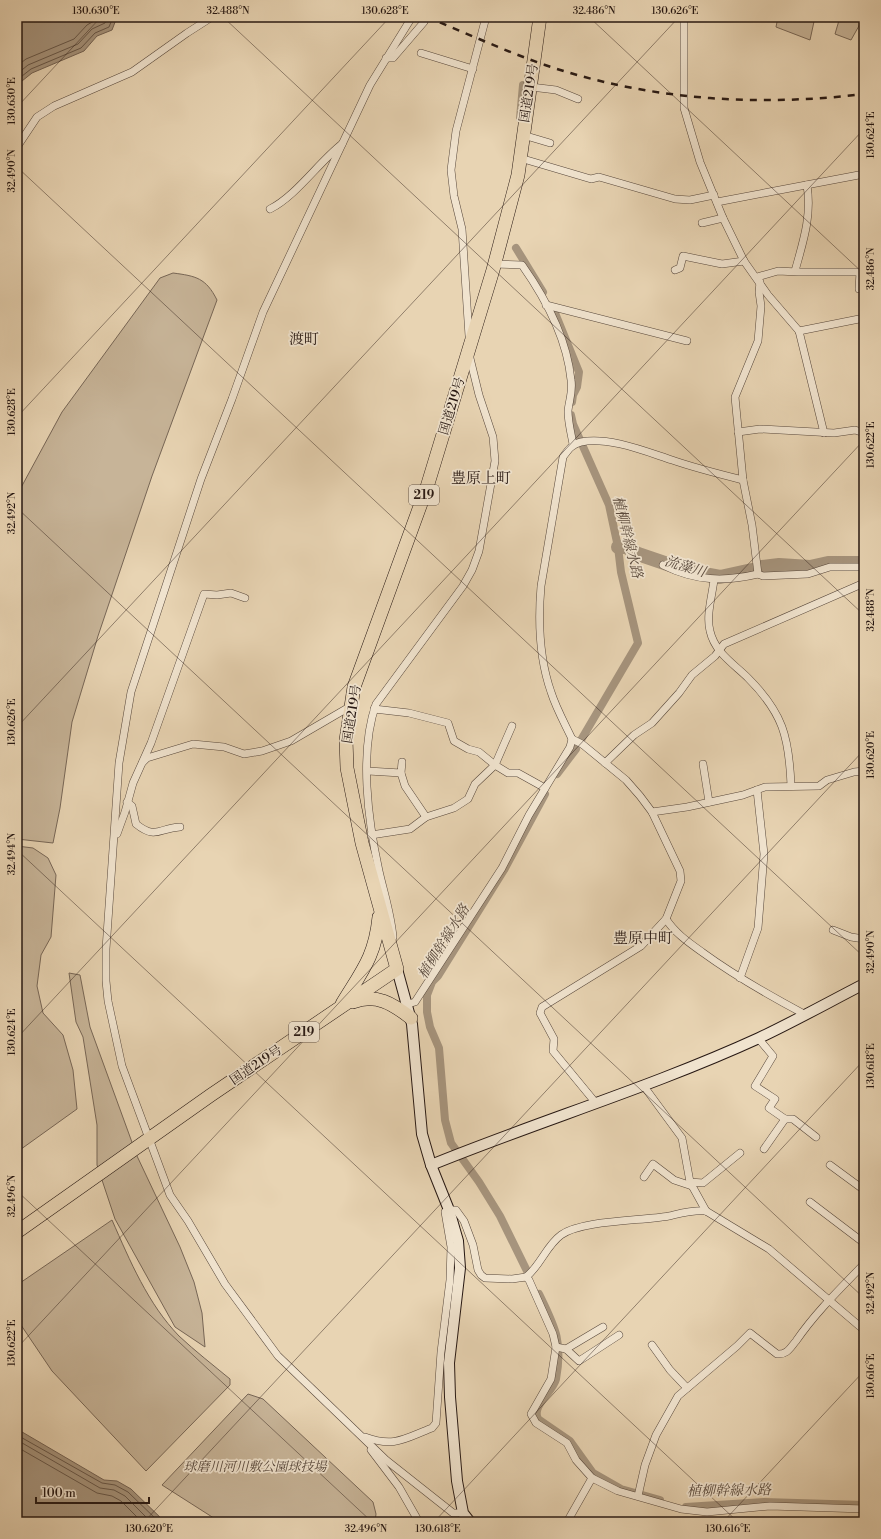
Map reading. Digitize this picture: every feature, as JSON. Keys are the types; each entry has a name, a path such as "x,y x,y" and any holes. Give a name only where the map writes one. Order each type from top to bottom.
{"highway":[{"name":"国道219号","path":"17,1232 211,1095 397,969 356,821 347,768 346,740 351,706 354,687 427,487 495,264 518,175 540,17"},
{"path":"340,1007 365,968 377,934 380,911"},
{"path":"340,1007 367,998 382,1000 396,1006 411,1018"}],"street":[{"path":"17,147 37,117 54,106 132,72 212,17"},
{"path":"412,17 370,86 263,312 232,399 201,479 131,692 119,763 106,949 107,995 128,1084 147,1141 170,1195 188,1221 225,1284 278,1356 386,1460 453,1513 463,1513"},
{"path":"470,1522 463,1513 457,1481 449,1363 460,1268 458,1241 449,1210 431,1165 422,1134 411,1018 397,969 392,928 371,835 368,771 369,727 376,704 464,586 472,570 479,552 495,461 493,437 468,352 469,330 464,284 462,229 454,196 451,170 456,131 486,17"},
{"path":"684,17 684,108 700,162 723,218 744,261 759,280 768,295 799,331 824,433"},
{"path":"386,58 393,58 424,22"},
{"path":"421,53 473,69"},
{"path":"531,87 556,90 578,99"},
{"path":"523,135 550,143"},
{"path":"270,209 282,203 326,157 344,142"},
{"path":"520,158 592,179 599,177 675,199 690,200 807,185 864,174"},
{"path":"795,271 805,239 808,221 809,197 807,185"},
{"path":"702,223 723,218"},
{"path":"675,270 680,268 683,256 722,264 744,261"},
{"path":"495,264 522,265 537,287 567,353 572,382 568,410 569,426 573,444"},
{"path":"759,280 778,270 862,272 859,289"},
{"path":"758,574 752,525 743,480 735,397 758,341 761,306 759,280"},
{"path":"546,305 687,340"},
{"path":"799,331 864,318"},
{"path":"738,432 760,429 824,433 855,430 864,433"},
{"path":"408,1004 415,1002 481,902 502,868 545,788 570,747 572,740 551,692 541,655 539,606 541,586 563,457 573,444 597,441 640,448 673,460 743,480"},
{"path":"663,565 679,572 714,580 723,580 758,574 763,576 808,574 830,567 864,567"},
{"path":"714,580 709,630 728,662 748,678 778,715 790,754 791,785"},
{"path":"605,763 634,735 652,722 679,693 692,675 720,650 724,644 864,583"},
{"path":"114,842 125,812 133,783 143,762 204,594 223,595 231,593 245,598"},
{"path":"143,762 148,758 194,744 224,746 244,754 262,751 291,741 351,706"},
{"path":"374,709 409,713 448,723 454,741 468,749 479,752 494,765 508,773 518,774 528,778 545,788"},
{"path":"371,835 410,829 426,817 454,808 468,799 475,784 494,765 512,726"},
{"path":"572,740 582,744 626,780 652,812 680,871 681,881 666,919 638,949 616,961 542,1008 540,1013 554,1039 552,1046 553,1051 595,1102"},
{"path":"402,762 402,773 405,786 426,817"},
{"path":"703,764 710,802"},
{"path":"368,771 402,773"},
{"path":"652,812 710,802 765,787 791,785 819,786 823,785 827,780 854,772 864,771"},
{"path":"740,978 758,928 764,854 757,790"},
{"path":"127,802 132,806 136,824 144,830 153,834 163,832 170,827 180,827"},
{"path":"666,919 681,936 740,978 806,1015"},
{"path":"833,930 851,937 864,938"},
{"path":"431,1165 643,1085 758,1038 806,1015 864,984"},
{"path":"758,1038 773,1056 755,1086 775,1098 769,1108 785,1119 793,1119 816,1138"},
{"path":"643,1085 682,1138 691,1184 706,1211"},
{"path":"764,1149 785,1119"},
{"path":"644,1177 653,1164 674,1180 691,1184 703,1183 740,1153"},
{"path":"830,1165 864,1190"},
{"path":"361,1435 378,1442 393,1443 432,1428 436,1423 441,1352 450,1280 451,1247 441,1191"},
{"path":"810,1202 864,1243"},
{"path":"449,1210 456,1210 464,1221 473,1245 478,1270 481,1275 485,1278 512,1279 526,1277 536,1269 554,1242 571,1230 670,1216 696,1210 706,1211 769,1249 864,1330"},
{"path":"639,1494 645,1465 656,1435 673,1404 687,1388 737,1346 750,1333 777,1354 782,1355 788,1351 810,1320 864,1264"},
{"path":"526,1277 529,1280 560,1348 579,1360 619,1335"},
{"path":"603,1327 560,1348 551,1379 531,1414 536,1423 567,1443 576,1460 592,1478 618,1491 639,1494 694,1512 770,1506 864,1509"},
{"path":"652,1345 670,1370 687,1388"},
{"path":"361,1435 399,1487 418,1522"},
{"path":"567,1522 592,1478"}],"green space":[{"path":"778,17 815,17 810,40 776,27"},
{"path":"840,17 864,17 851,40 835,34"},
{"path":"173,273 188,275 200,279 209,287 217,300 152,476 98,636 72,722 60,808 53,843 17,839 17,495 62,412 160,278"},
{"path":"17,846 33,848 48,858 56,875 51,937 41,955 37,986 43,1013 63,1035 73,1070 77,1109 17,1152"},
{"path":"69,973 80,975 90,1027 137,1156 180,1247 194,1282 202,1313 205,1347 175,1327 115,1219 97,1165 97,1125 83,1037 76,1022"},
{"name":"球磨川河川敷公園球技場","path":"112,1220 149,1296 168,1324 198,1353 230,1379 230,1385 146,1471 52,1371 17,1319 17,1285"},
{"name":"球磨川河川敷公園球技場","path":"248,1394 263,1399 373,1502 376,1514 375,1522 220,1522 162,1485"}],"water":[{"path":"17,17 117,17 112,30 97,36 84,51 32,73 17,85"},
{"path":"17,1429 104,1480 117,1481 131,1489 165,1522 17,1522"}],"waterway":[{"name":"植柳幹線水路","path":"520,118 523,85"},
{"name":"植柳幹線水路","path":"516,248 543,292"},
{"name":"植柳幹線水路","path":"555,313 579,372 577,387 573,395 572,402"},
{"name":"植柳幹線水路","path":"571,415 573,424 609,505 618,547 621,572 638,643 581,740"},
{"name":"流藻川","path":"618,547 626,547 638,554 688,571 720,577 752,570"},
{"name":"流藻川","path":"762,567 779,565 810,567 828,563 864,563"},
{"name":"植柳幹線水路","path":"557,774 576,749"},
{"name":"植柳幹線水路","path":"527,1271 500,1216 479,1182 451,1143 445,1120 439,1048 430,1027 427,1012 427,995 432,982 438,976 504,870 545,794"},
{"name":"植柳幹線水路","path":"539,1294 553,1325 559,1354 556,1379 537,1409 538,1419 570,1441 593,1473 621,1489 660,1500"},
{"name":"植柳幹線水路","path":"686,1507 764,1502 864,1505"}],"railway":[{"path":"427,17 500,48 545,65 584,77 623,86 703,98 743,100 784,100 864,94"}],"district":[{"name":"渡町","path":"304,339"},
{"name":"豊原上町","path":"481,478"},
{"name":"豊原中町","path":"643,938"}]}
